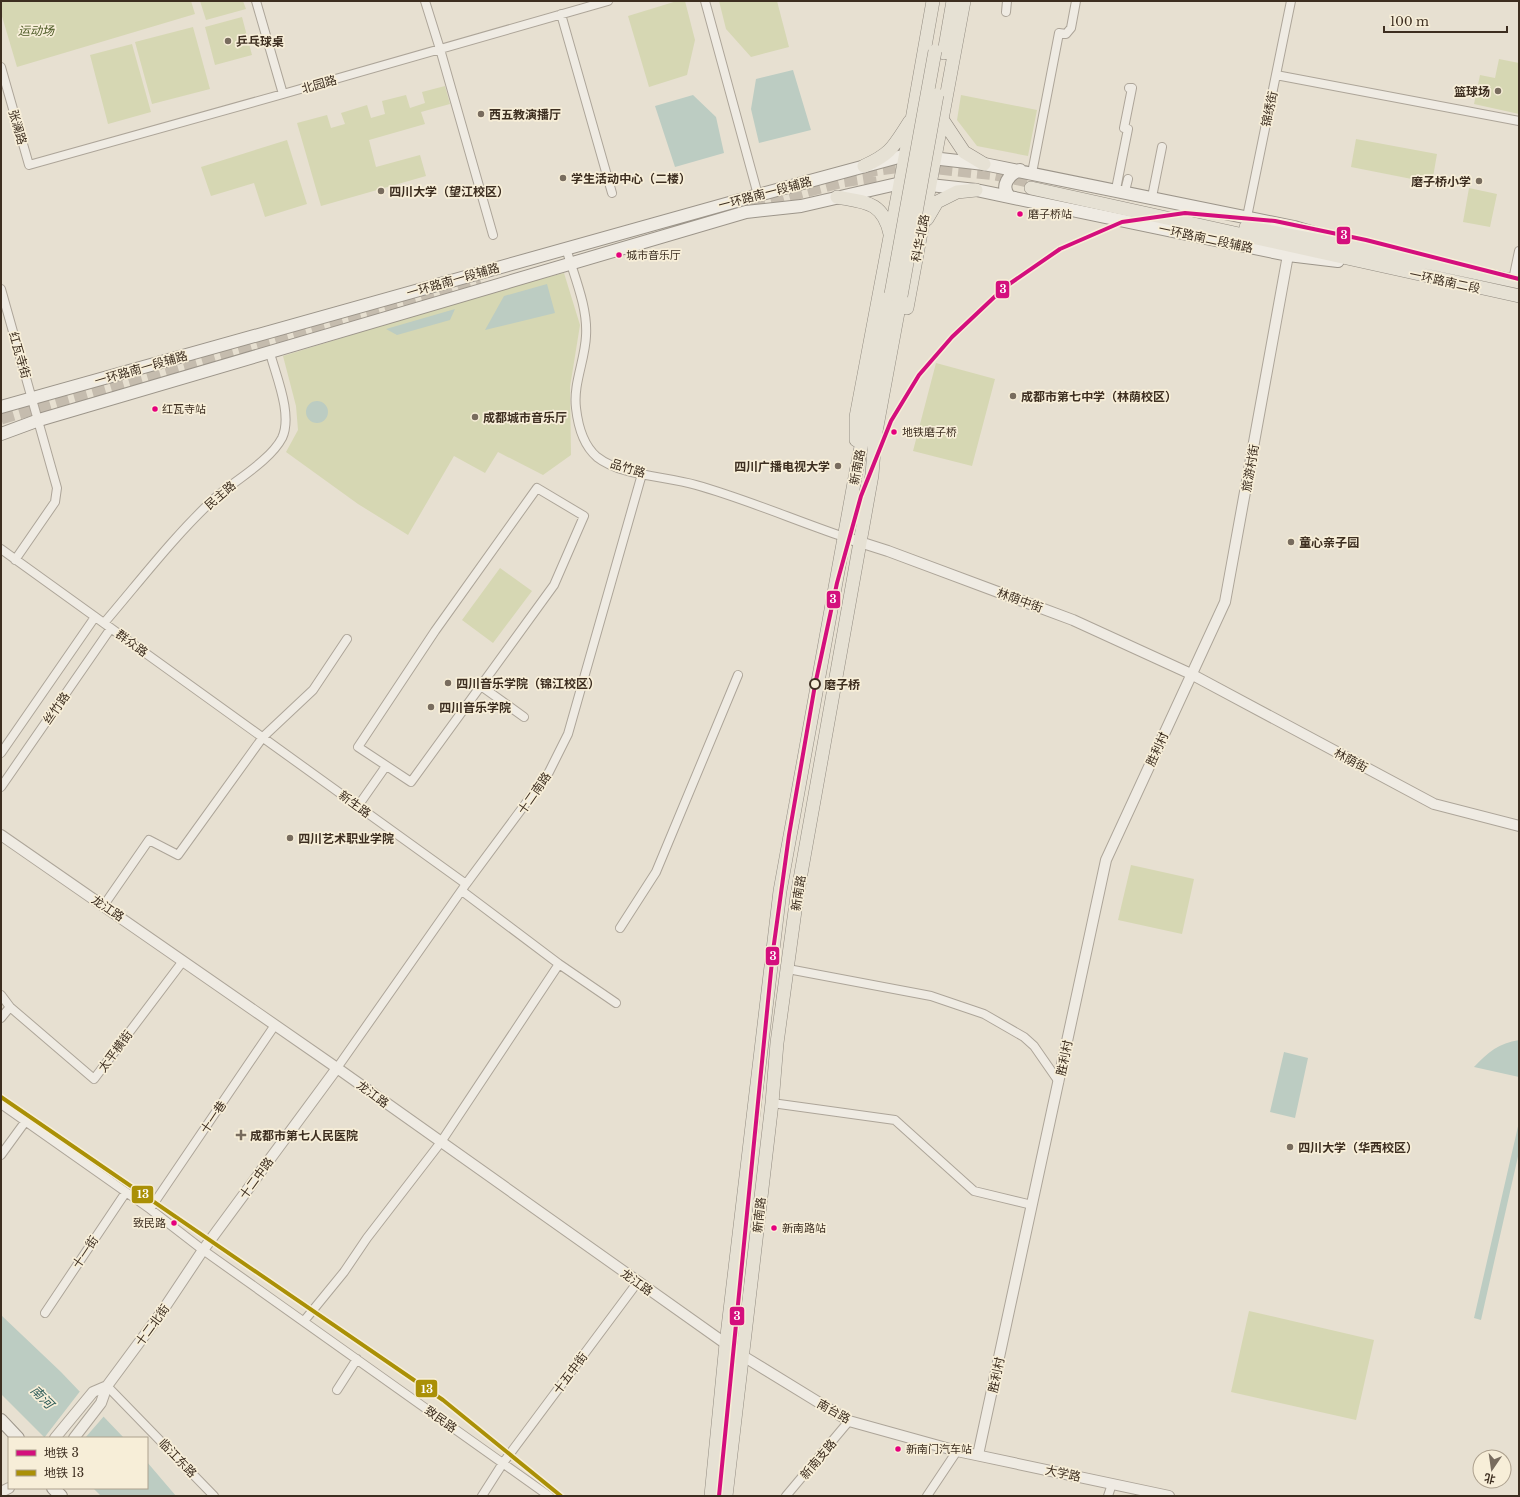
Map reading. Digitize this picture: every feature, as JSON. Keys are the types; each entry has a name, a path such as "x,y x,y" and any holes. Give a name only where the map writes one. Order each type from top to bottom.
{"main road":[{"path":"856,472 856,417 901,183 933,1"},
{"name":"科华北路","path":"940,52 944,1"},
{"name":"科华北路","path":"896,295 940,52 953,1"},
{"name":"科华北路","path":"872,475 883,438 964,1"},
{"path":"864,166 882,158 891,150 913,117"},
{"path":"910,131 913,138 922,142 933,139 941,124 964,152 984,164"},
{"name":"一环路南一段辅路","path":"1,408 758,194 906,155"},
{"path":"906,155 935,160 984,164 1020,170 1032,181 1123,187 1152,197 1294,227 1369,250"},
{"path":"1009,196 1006,193 1005,188 1007,180 1012,173 1020,170"},
{"name":"一环路南二段","path":"1032,181 1192,217 1369,250 1516,281"},
{"name":"一环路南二段","path":"1032,181 1371,265 1519,296"},
{"name":"一环路南一段辅路","path":"1,434 39,420 746,212 801,206 901,183"},
{"name":"一环路南二段辅路","path":"901,183 976,190 1288,255 1371,265"},
{"path":"923,226 937,202 957,192 976,190"},
{"path":"836,197 876,207 885,217 891,236"},
{"path":"885,269 892,253 903,251 913,257 914,274"},
{"name":"新南路","path":"711,1496 726,1344 780,891 856,472 896,295"},
{"name":"新南路","path":"726,1496 772,1103 777,1043 797,896 872,475 875,437 896,295"},
{"path":"1,1420 17,1437"}],"street":[{"path":"256,1 283,94"},
{"path":"424,1 440,49 493,235"},
{"name":"北园路","path":"29,165 561,14 582,5 608,1"},
{"path":"705,1 758,194"},
{"path":"1006,12 1007,1"},
{"path":"1032,181 1059,33 1066,34 1071,28 1076,1"},
{"name":"锦绣街","path":"1247,218 1291,1"},
{"path":"561,14 612,193"},
{"name":"张澜路","path":"1,67 29,165"},
{"path":"1276,75 1519,121"},
{"path":"1123,187 1128,128 1124,128 1132,88 1129,88"},
{"path":"1152,197 1162,147"},
{"name":"品竹路","path":"566,248 586,324 585,347 575,396 576,409 582,434 590,450 598,458 625,470 694,484 757,504 844,537"},
{"path":"1516,281 1519,252"},
{"name":"旅游村街","path":"1191,674 1225,602 1288,255"},
{"name":"红瓦寺街","path":"1,289 33,398 57,488 55,502 15,560"},
{"name":"民主路","path":"107,626 187,526 216,497 267,456 282,437 285,427 285,406 270,353"},
{"name":"十二南路","path":"337,1068 464,887 549,772 568,734 642,474"},
{"path":"536,488 584,516 554,585 481,686 411,782 358,747 435,631 536,488"},
{"name":"林荫中街","path":"844,537 1073,620 1191,674"},
{"name":"群众路","path":"1,549 263,737"},
{"name":"丝竹路","path":"1,753 95,617"},
{"name":"丝竹路","path":"1,787 107,626"},
{"path":"104,905 149,840 178,855 263,737 313,690 347,639"},
{"name":"林荫街","path":"1191,674 1434,804 1519,826"},
{"name":"胜利村","path":"978,1455 1106,860 1191,674"},
{"path":"620,928 656,872 738,675"},
{"path":"481,686 524,717"},
{"name":"新生路","path":"263,737 358,806 464,887 559,964 616,1003"},
{"path":"358,806 386,766"},
{"name":"龙江路","path":"1,835 337,1068 743,1356"},
{"name":"太平横街","path":"10,1007 94,1079 183,961"},
{"path":"304,1321 344,1272 367,1238 441,1142 559,964"},
{"path":"788,969 931,996 984,1014 1024,1037 1034,1046 1058,1082"},
{"path":"1,995 10,1007 1,1018"},
{"name":"十一巷","path":"150,1209 275,1025"},
{"name":"十二中路","path":"203,1250 337,1068"},
{"path":"772,1103 894,1120 974,1191 1032,1205"},
{"name":"致民路","path":"1,1104 150,1209 203,1250 549,1496"},
{"path":"1,1155 25,1122"},
{"name":"十一街","path":"45,1313 126,1192"},
{"name":"十二北街","path":"107,1386 161,1313 203,1250"},
{"name":"十五中街","path":"482,1496 503,1463 637,1282"},
{"name":"南台路","path":"743,1356 849,1421 958,1451"},
{"path":"337,1390 356,1359"},
{"path":"56,1437 93,1392 107,1386"},
{"path":"75,1437 102,1402 107,1386"},
{"name":"临江东路","path":"107,1386 214,1496"},
{"name":"新南支路","path":"786,1496 849,1421"},
{"path":"927,1496 958,1451"},
{"name":"大学路","path":"958,1451 1169,1496"},
{"path":"1108,1496 1112,1484"}],"green space":[{"name":"运动场","path":"1,1 191,1 195,14 17,67 1,13"},
{"path":"200,1 243,1 246,9 206,20"},
{"path":"677,1 685,1 695,40 687,75 649,87 628,16"},
{"path":"719,1 777,1 789,47 751,57 726,29"},
{"name":"乒乓球桌","path":"242,17 252,55 215,65 205,27"},
{"path":"193,27 210,89 152,104 135,42"},
{"path":"132,44 151,112 108,124 90,55"},
{"name":"篮球场","path":"1499,59 1519,63 1519,114 1474,104 1480,75 1495,78"},
{"path":"445,86 450,104 421,112 425,124 369,140 376,167 420,155 426,176 321,206 297,123 327,115 331,128 345,124 341,113 367,105 371,118 385,114 382,101 406,95 410,108 425,103 422,92"},
{"path":"961,95 1037,110 1028,156 977,146 957,120"},
{"path":"1356,139 1437,154 1432,183 1351,167"},
{"path":"287,140 307,204 265,217 254,183 211,196 201,167"},
{"path":"1469,188 1497,194 1490,227 1463,222"},
{"path":"564,273 580,325 570,387 571,455 543,475 498,452 485,473 454,456 408,535 358,504 286,452 298,430 296,406 283,356 484,294"},
{"path":"936,363 995,379 972,466 913,451"},
{"path":"500,568 532,591 493,643 462,620"},
{"path":"1131,865 1194,879 1182,934 1118,920"},
{"path":"1249,1311 1374,1340 1356,1420 1231,1392"}],"water":[{"path":"793,70 811,130 759,143 751,109 756,79"},
{"path":"693,95 716,117 724,153 675,167 655,106"},
{"path":"547,284 555,313 485,330 504,296"},
{"path":"455,309 450,320 397,335 386,329"},
{"path":"317,401 321,402 327,408 327,416 321,422 317,423 313,422 307,416 306,412 307,408 313,402"},
{"path":"1519,1040 1519,1077 1474,1067 1494,1049 1506,1043"},
{"path":"1284,1052 1308,1058 1295,1118 1270,1112"},
{"path":"1519,1122 1519,1152 1481,1320 1474,1318"},
{"name":"南河","path":"1,1315 61,1372 123,1437 44,1437 1,1394"},
{"path":"148,1463 176,1496 101,1496 94,1489 148,1489"}],"pier":[{"path":"81,1390 105,1415 86,1437 45,1437"}],"tunnel":[{"path":"864,171 909,165 996,174 1033,182"},
{"path":"734,210 843,181 876,176"},
{"path":"1,418 480,279"}],"metro line":[{"name":"3","path":"719,1496 773,951 789,835 815,685 837,583 861,496 891,421 919,375 952,337 1005,287 1060,249 1122,222 1185,213 1275,221 1366,240 1519,279"},
{"name":"13","path":"1,1097 443,1400 561,1496"}],"place":[{"name":"乒乓球桌","path":"228,41"},
{"name":"篮球场","path":"1498,91"},
{"name":"西五教演播厅","path":"481,114"},
{"name":"学生活动中心（二楼）","path":"563,178"},
{"name":"磨子桥小学","path":"1479,181"},
{"name":"四川大学（望江校区）","path":"381,191"},
{"name":"磨子桥站","path":"1020,214"},
{"name":"城市音乐厅","path":"619,255"},
{"name":"成都市第七中学（林荫校区）","path":"1013,396"},
{"name":"红瓦寺站","path":"155,409"},
{"name":"成都城市音乐厅","path":"475,417"},
{"name":"地铁磨子桥","path":"894,432"},
{"name":"四川广播电视大学","path":"838,466"},
{"name":"童心亲子园","path":"1291,542"},
{"name":"四川音乐学院（锦江校区）","path":"448,683"},
{"name":"磨子桥","path":"815,684"},
{"name":"四川音乐学院","path":"431,707"},
{"name":"四川艺术职业学院","path":"290,838"},
{"name":"成都市第七人民医院","path":"241,1135"},
{"name":"四川大学（华西校区）","path":"1290,1147"},
{"name":"致民路","path":"174,1223"},
{"name":"新南路站","path":"774,1228"},
{"name":"新南门汽车站","path":"898,1449"}]}
